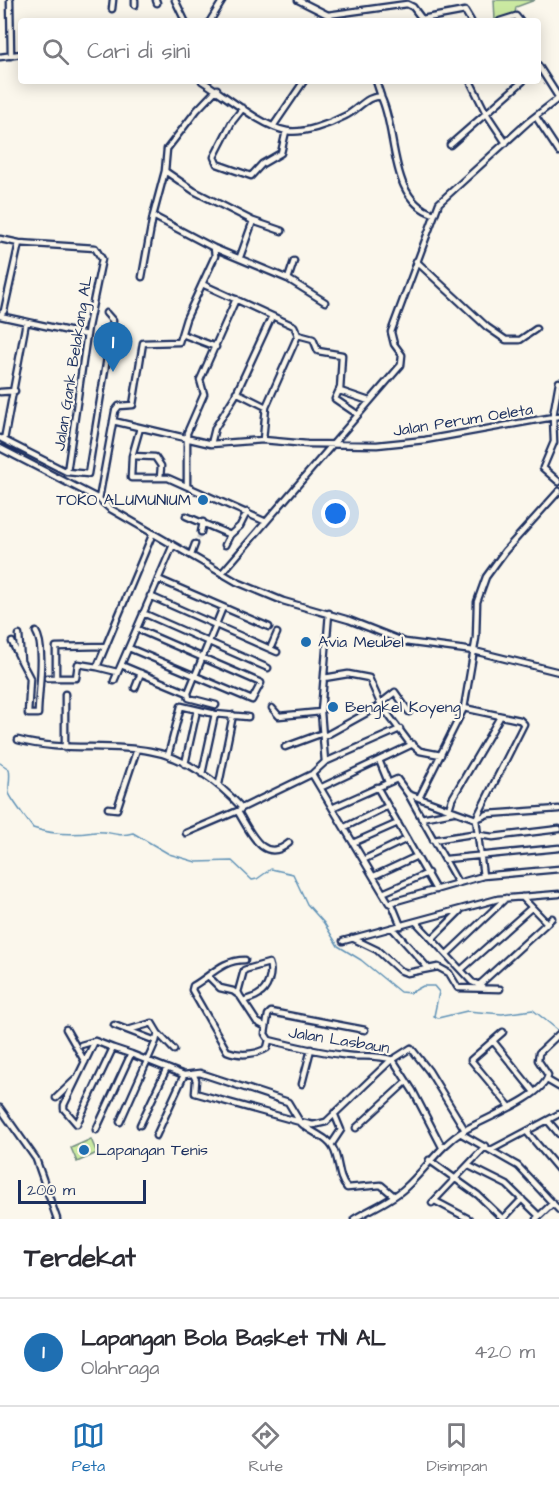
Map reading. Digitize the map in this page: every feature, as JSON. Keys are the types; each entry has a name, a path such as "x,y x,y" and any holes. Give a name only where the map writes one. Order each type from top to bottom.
{"street":[{"path":"10,0 11,56"},
{"path":"112,9 113,0"},
{"path":"175,0 184,18"},
{"path":"212,18 223,0"},
{"path":"298,0 328,15 407,4 414,7 421,18"},
{"path":"427,18 465,11 469,18"},
{"path":"0,57 18,55"},
{"path":"222,573 264,521 335,443 402,361 402,353 394,344 391,332 434,214 448,192 559,98 541,72"},
{"path":"208,84 243,108 286,131 301,131 345,117 375,96 381,96"},
{"path":"274,125 302,84"},
{"path":"377,84 385,106 399,178 412,197 434,214"},
{"path":"472,84 486,113 506,143"},
{"path":"450,145 520,84"},
{"path":"142,277 153,216 165,171 165,156 172,141 217,89"},
{"path":"243,108 232,122 214,157 217,164 251,176 262,164 281,153 286,131"},
{"path":"536,117 559,153"},
{"path":"165,171 194,191 253,221 282,231"},
{"path":"153,216 214,248 288,279 325,302"},
{"path":"240,257 253,221"},
{"name":"Jalan Gank Belakang AL","path":"0,238 19,243 95,248 102,259 87,335 67,472"},
{"path":"19,243 4,311 0,316 87,335"},
{"path":"99,499 117,407 133,405 144,342 177,343 215,256 214,248"},
{"path":"288,279 294,261"},
{"path":"416,261 459,303 502,339 520,340 536,329"},
{"path":"202,284 294,326 298,334 313,339 318,351 342,355 340,388 335,399 357,414"},
{"path":"187,485 191,420 204,394 200,380 236,299"},
{"path":"26,322 15,391 2,439 67,472 87,474 113,321 106,313"},
{"path":"211,444 215,428 236,392 272,316"},
{"path":"182,334 216,347"},
{"path":"263,440 266,407 298,334"},
{"path":"559,382 554,442 543,470 559,482"},
{"path":"340,388 342,392 369,401"},
{"path":"0,392 15,391"},
{"path":"236,392 266,407"},
{"name":"Jalan Perum Oeleta","path":"113,421 188,441 211,444 263,440 307,444 377,445 425,440 556,416"},
{"path":"140,428 132,456 130,477 160,478 187,485 264,521"},
{"path":"0,448 99,499 109,508 222,573 283,601 329,614 405,642 474,651 559,672"},
{"path":"132,456 155,457 161,466 160,478"},
{"path":"419,798 464,708 474,651 477,602 486,577 505,551 559,491"},
{"path":"225,545 240,526 247,512"},
{"path":"186,516 230,536"},
{"path":"201,532 203,522"},
{"path":"97,667 153,533"},
{"path":"191,555 195,544"},
{"path":"114,681 173,545"},
{"path":"158,579 269,627"},
{"path":"150,596 217,623 276,652"},
{"path":"216,705 189,698 188,693 223,607"},
{"path":"143,614 268,668"},
{"path":"325,762 321,712 329,614"},
{"path":"129,648 252,700 261,683 137,629"},
{"path":"12,642 28,675 28,714 38,714 39,637 36,632"},
{"path":"270,649 277,633"},
{"path":"19,634 21,662"},
{"path":"56,678 57,647 106,646"},
{"path":"47,678 76,678 78,664 117,672"},
{"path":"122,665 188,693"},
{"path":"135,688 141,673"},
{"path":"324,678 348,674 367,677 373,683 381,704 413,744 420,751 441,755"},
{"path":"28,675 39,676"},
{"path":"285,747 323,735 381,704 395,692 409,712"},
{"path":"65,694 65,748"},
{"path":"168,756 180,708 183,706 215,714 248,717"},
{"path":"272,708 281,716 321,712"},
{"path":"464,708 520,720 525,726 476,819 483,876"},
{"path":"185,764 197,710"},
{"path":"202,774 215,714"},
{"path":"219,784 233,715"},
{"path":"451,811 452,799 500,717"},
{"path":"186,833 240,810 312,774 325,762 400,729"},
{"path":"18,740 38,746 137,749 168,756 219,784 240,810 258,844 268,850 278,850 289,843"},
{"path":"322,787 413,744"},
{"path":"108,808 117,809 137,749"},
{"path":"379,760 388,782"},
{"path":"312,774 385,892 401,926"},
{"path":"334,807 388,782 399,780 458,883"},
{"path":"377,787 436,890"},
{"path":"408,794 476,819 488,814 559,809"},
{"path":"345,827 388,806"},
{"path":"421,818 451,811"},
{"path":"355,842 398,823"},
{"path":"433,840 472,834 493,837 559,829"},
{"path":"365,859 407,839"},
{"path":"446,859 559,848"},
{"path":"374,876 417,856"},
{"path":"392,904 483,876 556,869"},
{"path":"385,892 428,873"},
{"path":"343,941 506,898 559,894"},
{"path":"522,897 547,923"},
{"path":"447,954 506,898"},
{"path":"462,969 531,908"},
{"path":"432,939 461,911"},
{"path":"482,986 552,918"},
{"path":"416,922 482,986"},
{"path":"392,928 428,968"},
{"path":"352,938 379,951 403,972 416,972 435,966 445,970 454,986 460,989 482,986 500,988"},
{"path":"245,960 224,963 192,989 225,1049 233,1053 254,1053 265,1050 269,1040"},
{"path":"242,999 261,994 271,970 269,963 244,970 238,992 242,999 257,1022 266,1027 268,1013 271,1011 365,1030"},
{"path":"209,977 219,988 233,991 242,999"},
{"path":"128,1030 152,1023 174,1050"},
{"path":"114,1025 156,1041"},
{"name":"Jalan Lasbaun","path":"266,1027 266,1038 269,1040 342,1055 380,1056 393,1060 442,1147"},
{"path":"66,1029 85,1062"},
{"path":"504,1032 472,1057 472,1062 510,1107"},
{"path":"120,1122 149,1061 158,1033"},
{"path":"557,1036 538,1056 547,1080 559,1088"},
{"path":"95,1041 64,1109 77,1124 113,1048"},
{"path":"81,1045 95,1041 184,1075 200,1073 288,1102 300,1122 311,1133 331,1145 345,1187 356,1189 381,1185 394,1196"},
{"path":"492,1041 534,1092"},
{"path":"302,1084 310,1048"},
{"path":"193,1074 196,1080 195,1093 300,1122 323,1123 393,1060 412,1049 429,1071 462,1131 518,1166 559,1210"},
{"path":"96,1130 131,1054"},
{"path":"140,1125 167,1068"},
{"path":"156,1136 184,1075"},
{"path":"56,1098 77,1078"},
{"path":"354,1219 394,1196 408,1185 442,1147 462,1131 510,1107 534,1092 547,1080"},
{"path":"356,1128 406,1082"},
{"path":"0,1108 36,1159 57,1219"},
{"path":"331,1145 341,1131 334,1113"},
{"path":"493,1149 559,1114"},
{"path":"548,1121 559,1134"},
{"path":"527,1132 559,1170"},
{"path":"469,1219 434,1202 486,1146"},
{"path":"429,1160 478,1195 503,1219 522,1199"},
{"path":"469,1166 501,1182 522,1199 538,1218 553,1203"}],"green space":[{"path":"494,0 535,0 516,7 515,14 495,18"},
{"name":"Lapangan Tenis","path":"91,1139 97,1153 77,1162 71,1148"}],"waterway":[{"path":"0,763 9,769 10,795 33,828 64,834 100,832 121,835 133,833 169,854 196,862 232,861 252,880 271,869 293,874 307,904 324,923 338,946 361,960 400,992 410,993 423,986 434,986 439,992 434,1016 438,1018 467,1011 502,1014 533,1010 559,1031"}],"tunnel":[{"path":"195,544 201,532"}],"place":[{"name":"Lapangan Bola Basket TNI AL","path":"113,372"},
{"name":"TOKO ALUMUNIUM","path":"203,500"},
{"name":"Avia Meubel","path":"306,642"},
{"name":"Bengkel Koyeng","path":"333,707"},
{"name":"Lapangan Tenis","path":"84,1150"}]}
